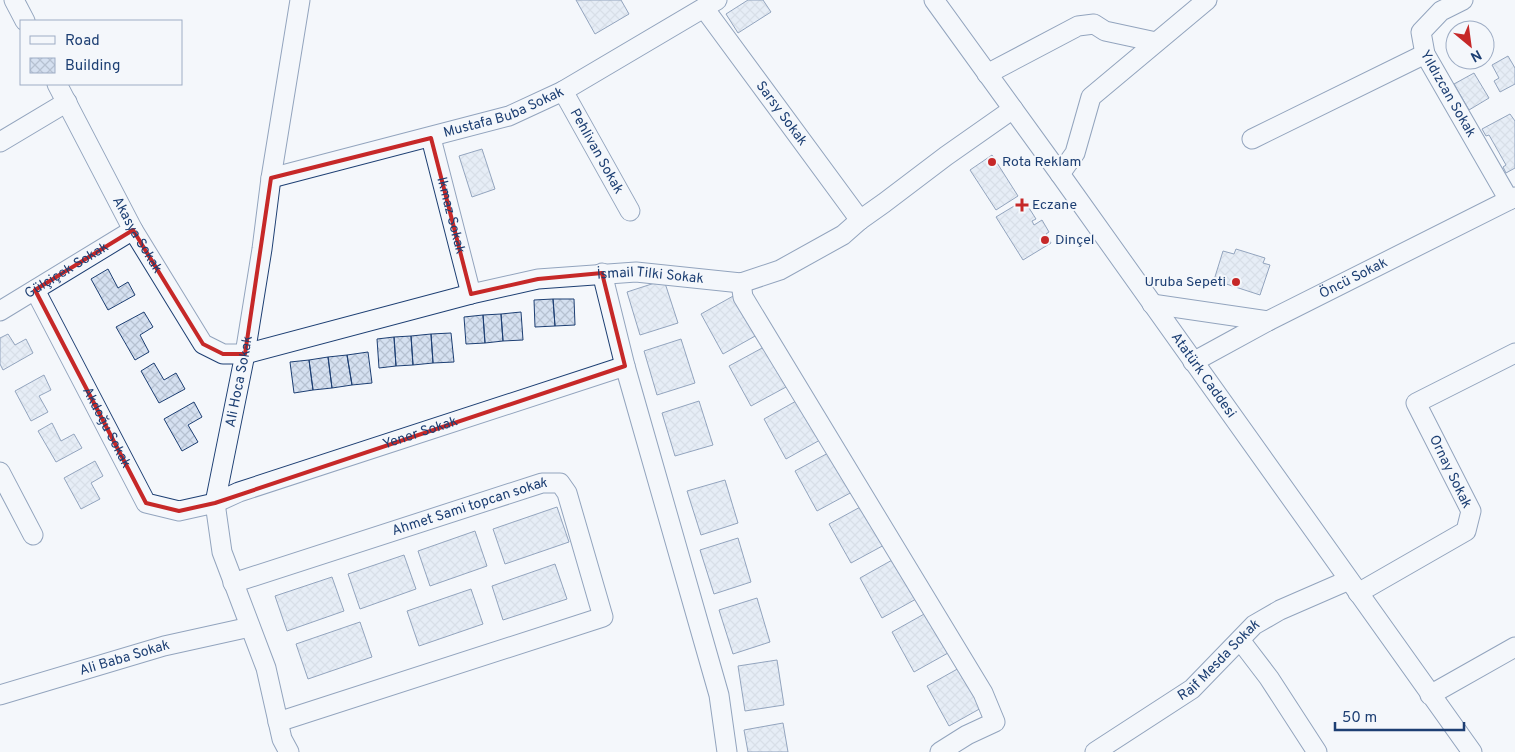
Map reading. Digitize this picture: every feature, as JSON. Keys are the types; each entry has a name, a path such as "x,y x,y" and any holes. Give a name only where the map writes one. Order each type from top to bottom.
{"street":[{"path":"14,0 24,20"},
{"name":"Ali Hoca Sokak","path":"289,752 282,739 266,668 222,552 215,503 245,354 300,0"},
{"name":"Atatürk Caddesi","path":"934,0 1472,752"},
{"path":"1060,174 1075,153 1091,97 1207,0"},
{"name":"Yıldızcan Sokak","path":"1463,0 1441,11 1421,32 1425,54 1512,198"},
{"name":"Mustafa Buba Sokak","path":"271,178 509,116 562,90 711,4"},
{"name":"Sarsy Sokak","path":"711,4 860,220"},
{"path":"987,74 1078,26 1094,24 1105,31 1156,42"},
{"path":"1252,139 1425,54"},
{"name":"Akasya Sokak","path":"58,85 133,230 203,344 223,354 245,354"},
{"name":"Pehlivan Sokak","path":"562,90 630,211"},
{"path":"0,142 67,102"},
{"name":"İsmail Tilki Sokak","path":"245,354 471,294 538,279 636,272 741,283 780,270 843,236 860,220 1013,109"},
{"name":"Ikmaz Sokak","path":"430,138 471,294"},
{"name":"Öncü Sokak","path":"1193,362 1268,321 1512,198"},
{"name":"Gülçiçek Sokak","path":"0,311 133,230"},
{"path":"602,274 719,696 727,752"},
{"path":"741,283 743,296 978,684 995,722 968,735 940,752"},
{"name":"Akdoğu Sokak","path":"35,290 146,503 179,510 215,503"},
{"path":"1152,304 1268,321"},
{"name":"Ornay Sokak","path":"1353,586 1466,531 1471,511 1416,403 1515,353"},
{"name":"Yener Sokak","path":"215,503 248,489 626,366"},
{"path":"0,472 33,534"},
{"name":"Ahmet Sami topcan sokak","path":"233,583 542,483 560,483 567,493 604,617 278,722"},
{"name":"Raif Mesda Sokak","path":"1095,752 1192,689 1254,625 1280,610 1353,586"},
{"name":"Ali Baba Sokak","path":"0,695 164,646 250,627"},
{"path":"1240,640 1269,678 1317,752"},
{"path":"1430,695 1515,648"}],"highlighted area":[{"path":"431,138 471,294 538,279 602,273 625,366 215,503 179,511 146,503 35,290 133,230 203,344 223,354 245,354 271,178"}],"building":[{"path":"576,0 621,0 629,14 595,34"},
{"path":"748,0 763,0 771,12 738,33 726,14"},
{"path":"1508,56 1515,68 1515,84 1500,92 1494,81 1499,78 1495,70 1495,63"},
{"path":"1474,73 1489,98 1469,110 1454,84"},
{"path":"1510,114 1515,121 1515,168 1506,173 1503,167 1506,165 1489,135 1486,136 1482,129"},
{"path":"482,149 495,189 472,197 459,156"},
{"path":"992,155 1018,196 996,210 970,170"},
{"path":"1024,200 1036,219 1032,221 1034,225 1042,220 1049,232 1046,234 1051,243 1023,260 996,217"},
{"path":"1236,249 1265,258 1263,263 1270,265 1260,295 1214,280 1223,251 1234,254"},
{"path":"108,269 118,288 128,282 135,295 108,310 91,279"},
{"path":"664,280 678,323 640,335 627,292"},
{"path":"735,295 757,335 723,354 701,314"},
{"path":"553,299 555,326 535,327 534,300"},
{"path":"553,299 574,299 575,325 555,326"},
{"path":"144,312 153,327 140,335 149,352 135,360 116,327"},
{"path":"521,312 523,340 503,341 501,314"},
{"path":"501,314 503,341 485,343 483,315"},
{"path":"483,315 485,343 466,344 464,317"},
{"path":"451,333 454,362 433,363 431,334"},
{"path":"8,334 15,345 26,339 33,353 3,370 0,364 0,338"},
{"path":"431,334 433,363 413,365 411,336"},
{"path":"411,336 413,365 396,366 394,337"},
{"path":"394,337 396,366 379,368 377,339"},
{"path":"681,339 695,383 657,395 644,351"},
{"path":"764,347 786,387 751,406 729,366"},
{"path":"368,352 372,383 352,385 347,355"},
{"path":"347,355 352,385 332,388 328,357"},
{"path":"328,357 332,388 313,390 309,360"},
{"path":"309,360 313,390 294,393 290,362"},
{"path":"154,363 164,380 176,373 185,389 159,403 141,371"},
{"path":"44,375 51,390 39,396 48,412 31,421 15,391"},
{"path":"798,400 820,440 786,459 764,419"},
{"path":"699,401 713,445 675,456 662,413"},
{"path":"194,402 202,417 188,425 198,442 182,451 164,419"},
{"path":"52,423 61,441 74,434 82,448 56,462 38,431"},
{"path":"830,452 852,492 817,511 795,471"},
{"path":"95,461 103,476 91,483 100,499 81,509 64,478"},
{"path":"725,480 738,523 701,535 687,491"},
{"path":"864,505 886,544 851,563 829,524"},
{"path":"557,507 569,542 505,564 493,529"},
{"path":"475,531 487,566 430,586 418,551"},
{"path":"738,538 751,582 714,594 700,550"},
{"path":"404,555 416,589 360,609 348,574"},
{"path":"894,559 916,599 882,618 860,578"},
{"path":"555,564 567,599 503,620 492,586"},
{"path":"332,577 344,611 287,631 275,596"},
{"path":"471,589 483,624 419,646 407,611"},
{"path":"757,598 770,642 733,654 719,610"},
{"path":"926,613 948,653 914,672 892,632"},
{"path":"360,622 372,657 308,679 296,644"},
{"path":"777,660 784,705 745,711 738,666"},
{"path":"961,667 983,707 949,726 927,686"},
{"path":"783,723 788,752 748,752 744,730"}],"place":[{"name":"Rota Reklam","path":"992,162"},
{"name":"Eczane","path":"1022,205"},
{"name":"Dinçel","path":"1045,240"},
{"name":"Uruba Sepeti","path":"1236,282"}]}
